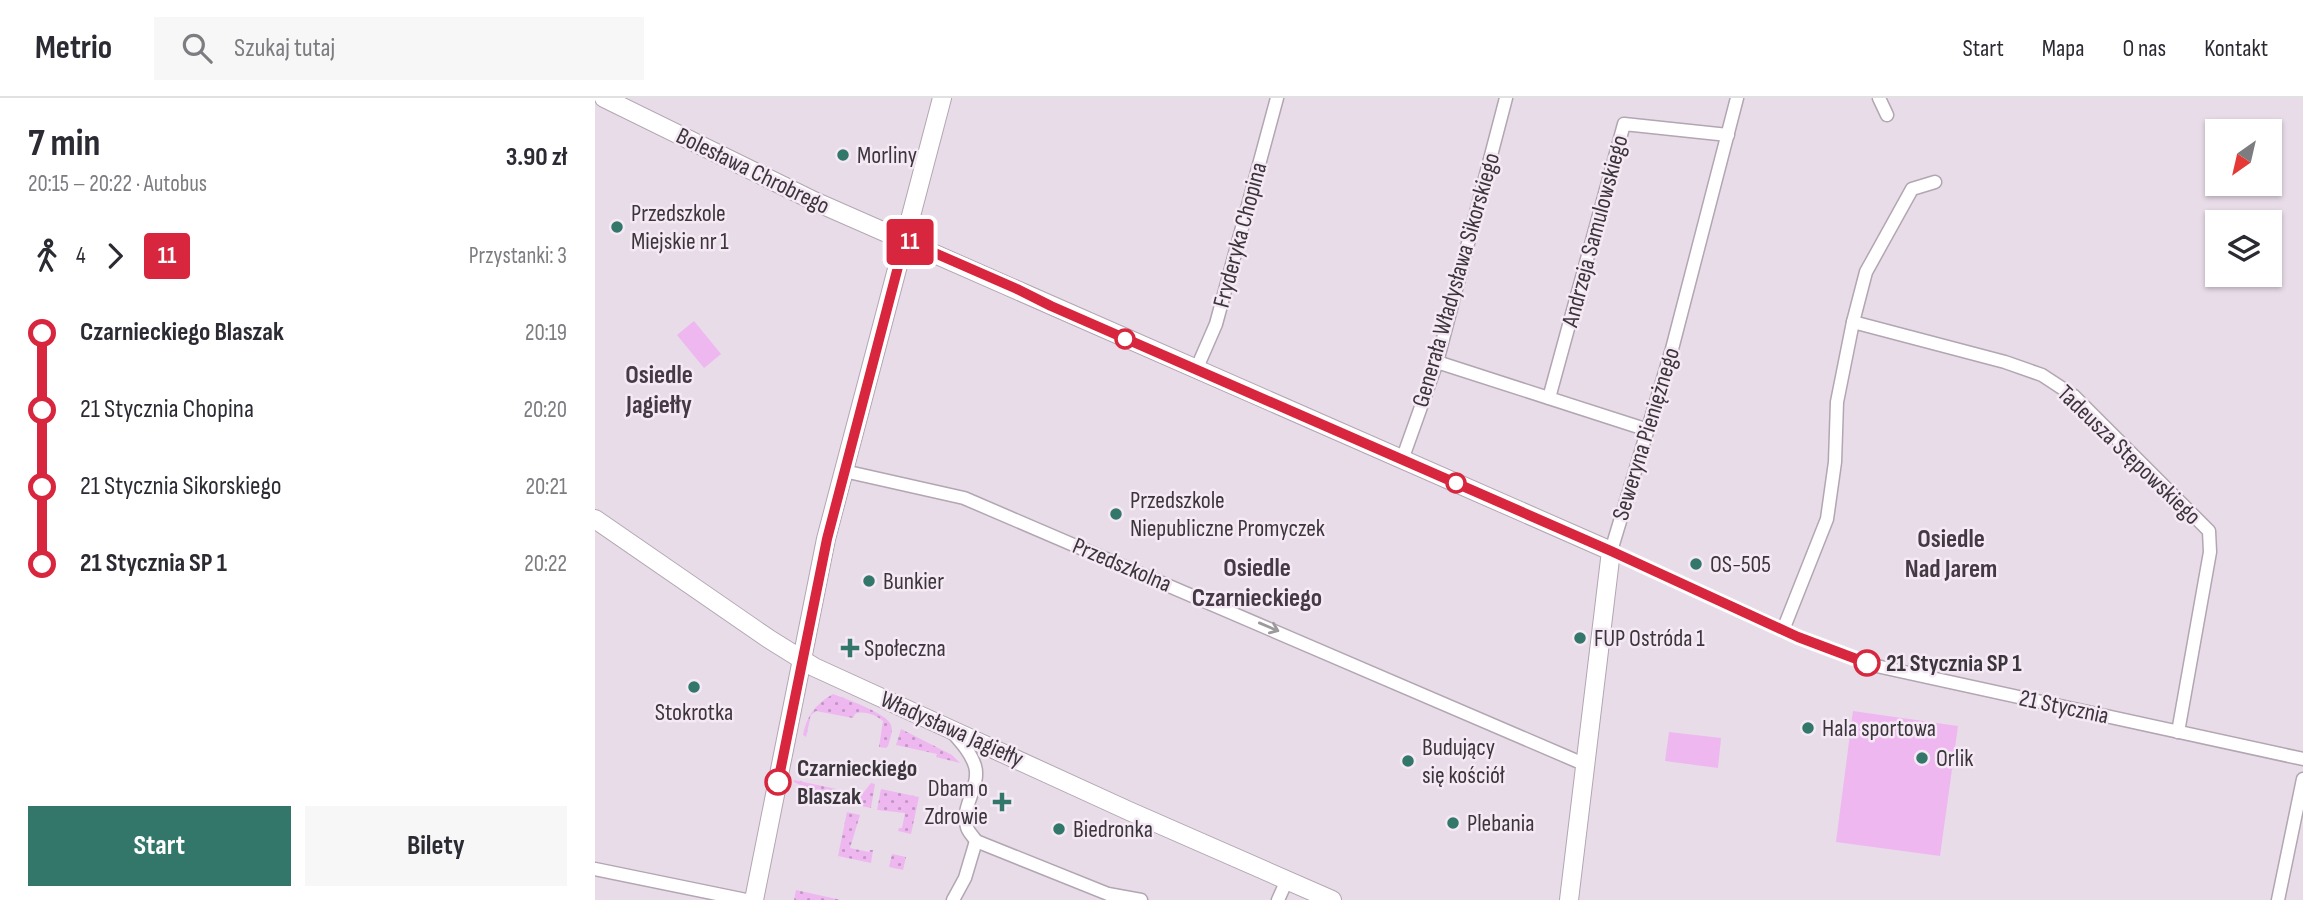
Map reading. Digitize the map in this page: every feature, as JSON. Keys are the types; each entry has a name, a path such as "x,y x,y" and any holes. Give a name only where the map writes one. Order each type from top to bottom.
{"street":[{"name":"Bolesława Chrobrego","path":"604,98 802,196 905,240"},
{"path":"754,900 827,539 942,98"},
{"name":"Fryderyka Chopina","path":"1196,370 1216,324 1277,98"},
{"name":"Generała Władysława Sikorskiego","path":"1402,460 1437,362 1506,98"},
{"name":"Seweryna Pieniężnego","path":"1569,900 1611,551 1672,349 1737,98"},
{"path":"1879,98 1887,115"},
{"name":"Andrzeja Samulowskiego","path":"1549,398 1623,124 1727,135"},
{"path":"1783,630 1827,519 1835,463 1837,402 1865,271 1912,189 1935,182"},
{"name":"21 Stycznia","path":"905,240 1842,655 1897,672 2303,759"},
{"name":"Tadeusza Stępowskiego","path":"1853,322 2005,362 2042,375 2074,396 2209,531 2210,552 2178,732"},
{"path":"1437,362 1648,430"},
{"name":"Przedszkolna","path":"843,471 964,498 1586,765"},
{"name":"Władysława Jagiełły","path":"595,519 802,660 1129,811 1332,900"},
{"path":"948,727 966,749 976,768 966,812 966,827 976,841 1108,894 1141,900"},
{"path":"2278,900 2303,779"},
{"path":"953,900 965,878 976,841"},
{"path":"595,869 746,900"},
{"path":"1278,900 1287,880"}],"shaded area":[{"path":"694,321 721,354 704,368 677,335"},
{"path":"833,694 864,706 886,719 892,728 888,746 879,747 883,721 866,713 855,714 853,718 816,711 811,715 806,737 803,735 807,722 813,711"},
{"path":"1853,711 1958,726 1940,856 1836,842"},
{"path":"901,729 952,755 960,763 936,757 937,754 896,745"},
{"path":"1669,732 1721,738 1718,768 1665,761"},
{"path":"794,780 855,793 863,793 871,783 875,784 871,808 833,800 831,796 816,793"},
{"path":"881,789 919,797 911,834 898,831 902,828 905,813 877,810"},
{"path":"847,812 860,815 850,848 869,852 873,850 871,863 838,856"},
{"path":"892,854 906,857 903,870 889,867"},
{"path":"796,890 841,900 794,900"}],"bus line":[{"name":"11","path":"778,782 827,539 905,240 1611,551 1798,637 1867,663"}],"place":[{"name":"Morliny","path":"843,155"},
{"name":"Przedszkole Miejskie nr 1","path":"617,227"},
{"name":"Przedszkole Niepubliczne Promyczek","path":"1116,514"},
{"name":"OS-505","path":"1696,564"},
{"name":"Bunkier","path":"869,581"},
{"name":"FUP Ostróda 1","path":"1580,638"},
{"name":"Społeczna","path":"850,648"},
{"name":"21 Stycznia SP 1","path":"1867,663"},
{"name":"Stokrotka","path":"694,687"},
{"name":"Hala sportowa","path":"1808,728"},
{"name":"Orlik","path":"1922,758"},
{"name":"Budujący się kościół","path":"1408,761"},
{"name":"Czarnieckiego Blaszak","path":"778,782"},
{"name":"Dbam o Zdrowie","path":"1002,802"},
{"name":"Plebania","path":"1453,823"},
{"name":"Biedronka","path":"1059,829"}],"district":[{"name":"Osiedle Jagiełły","path":"659,390"},
{"name":"Osiedle Nad Jarem","path":"1951,554"},
{"name":"Osiedle Czarnieckiego","path":"1257,583"}]}
